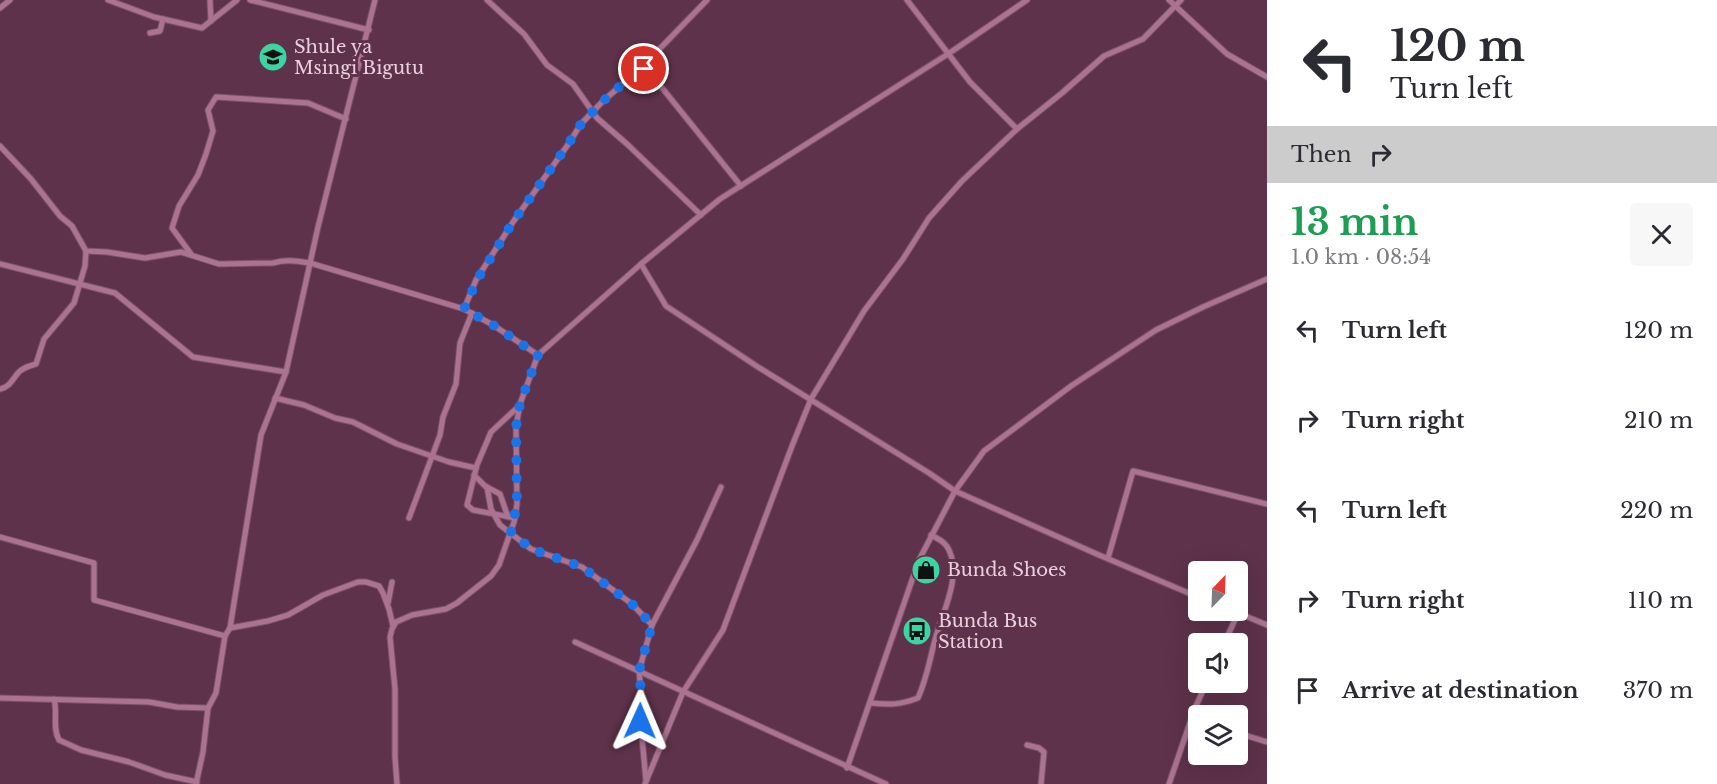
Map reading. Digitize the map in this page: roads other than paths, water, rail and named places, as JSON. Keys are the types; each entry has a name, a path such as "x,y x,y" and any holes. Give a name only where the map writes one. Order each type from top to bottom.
{"street":[{"path":"0,9 10,0"},
{"path":"108,0 163,20 202,28 237,0"},
{"path":"210,0 211,21"},
{"path":"250,0 369,30"},
{"path":"54,699 57,711 56,731 60,740 81,750 196,783 203,752 208,708 216,693 225,636 230,628 261,435 286,372 310,263 375,0"},
{"path":"487,0 524,34 547,65 573,84 597,118 701,215"},
{"path":"464,309 477,280 513,222 581,124 643,66 706,0"},
{"path":"907,0 970,82 1017,129"},
{"path":"397,784 395,689 390,637 393,626 396,622 412,615 446,609 478,588 499,565 511,532 511,518 517,504 516,427 520,404 538,355 641,264 720,199 948,54 1027,0"},
{"path":"1169,0 1227,54 1267,77"},
{"path":"645,783 683,692 723,630 811,399 864,311 903,259 929,218 962,181 1017,129 1104,56 1143,39 1181,0"},
{"path":"150,33 160,32 163,20"},
{"path":"643,66 741,186"},
{"path":"192,254 172,228 179,206 198,175 206,154 213,131 208,110 216,98 308,103 346,119"},
{"path":"0,146 31,178 60,216 72,226 87,251 74,303 44,339 36,364 26,367 17,374 10,385 0,389"},
{"path":"87,251 145,258 181,252 219,264 273,263 293,260 310,263 464,309 538,355"},
{"path":"0,264 115,293 193,357 286,372"},
{"path":"641,264 666,306 955,491 1188,593"},
{"path":"847,768 919,560 955,491 984,451 1071,386 1156,330 1267,279"},
{"path":"409,518 456,384 460,343 472,313"},
{"path":"275,398 304,405 353,422 397,444 431,456 476,468"},
{"path":"511,518 473,510 467,505 476,468 491,432 520,404"},
{"path":"1108,558 1133,471 1267,504"},
{"path":"474,475 500,494 511,518"},
{"path":"487,486 491,509 500,525 531,549 582,567 632,604 652,625"},
{"path":"645,783 639,705 641,691 639,671 652,625 697,540 721,487"},
{"path":"871,703 891,705 918,699 925,683 954,575 950,550 945,543 931,535"},
{"path":"0,537 94,563 94,600 225,636"},
{"path":"230,628 288,615 323,595 358,582 379,586 388,604 393,626"},
{"path":"388,604 392,582"},
{"path":"1248,617 1267,625"},
{"path":"575,642 886,784"},
{"path":"0,698 150,702 177,707 208,708"},
{"path":"1169,784 1188,728"},
{"path":"1248,736 1267,742"},
{"path":"1027,746 1039,748 1044,752 1041,784"}],"place":[{"name":"Shule ya Msingi Bigutu","path":"273,57"},
{"name":"Bunda Shoes","path":"926,570"},
{"name":"Bunda Bus Station","path":"917,631"}]}
